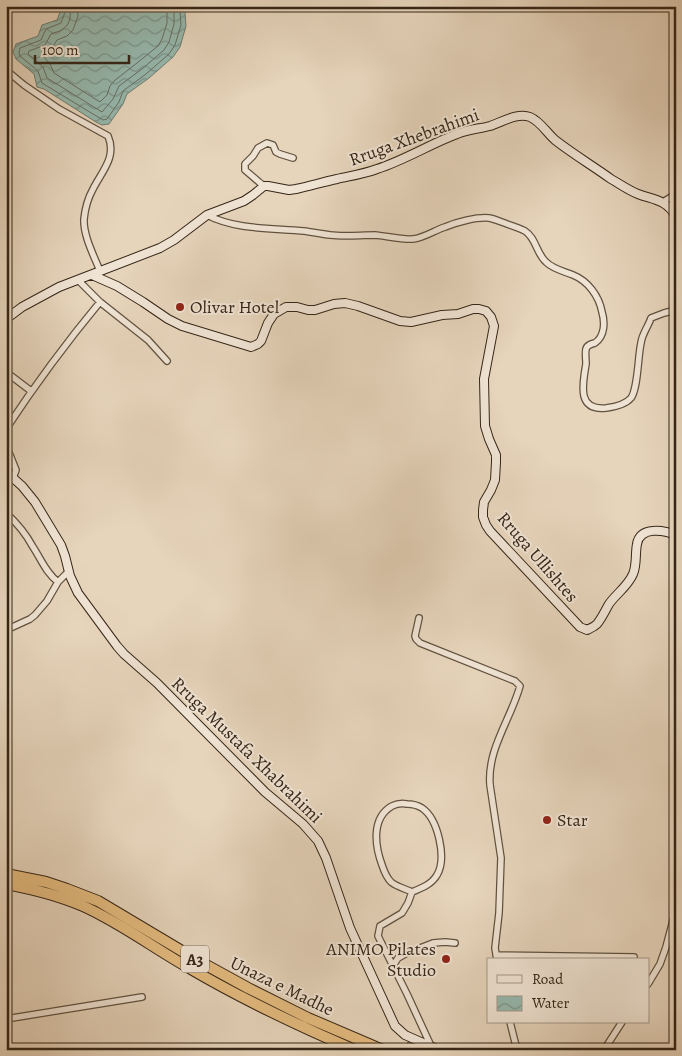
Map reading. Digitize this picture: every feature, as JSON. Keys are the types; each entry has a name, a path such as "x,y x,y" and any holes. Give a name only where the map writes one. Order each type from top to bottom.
{"highway":[{"name":"Unaza e Madhe","path":"6,874 67,888 98,901 189,956 248,988 308,1018 383,1050"},
{"name":"Unaza e Madhe","path":"6,884 46,893 83,906 240,996 355,1050"}],"street":[{"path":"6,70 59,109 108,136 111,144 110,156 92,190 84,218 87,236 100,271"},
{"name":"Rruga Xhebrahimi","path":"264,186 296,190 366,172 411,155 464,131 485,127 523,115 535,120 555,139 625,188 663,202 670,207 676,216"},
{"path":"6,319 22,307 59,287 160,248 207,215 253,195 264,186 245,170 245,164 261,145 273,145 276,152 293,158"},
{"path":"663,202 676,194"},
{"path":"207,215 234,224 331,235 377,235 413,239 446,226 479,218 495,220 523,230 534,240 545,261 557,269 585,282 598,300 604,324 599,340 589,345 586,349 583,385 583,395 587,402 594,407 607,408 629,400 633,394 642,338 651,318 676,310"},
{"name":"Rruga Ullishtes","path":"92,275 118,286 182,326 247,347 258,344 274,314 286,308 296,307 315,310 334,304 345,303 400,321 411,322 442,315 458,314 472,309 486,311 491,317 494,326 484,379 485,426 496,455 494,480 482,510 483,517 490,531 580,627 587,630 597,624 610,603 632,577 635,570 637,542 641,536 656,530 667,531 676,535"},
{"path":"78,280 100,302 148,340 167,361"},
{"path":"6,429 50,365 100,302"},
{"path":"6,372 31,391"},
{"path":"6,445 16,470 10,479"},
{"name":"Rruga Mustafa Xhabrahimi","path":"10,479 22,486 36,502 61,546 78,593 124,654 157,683 265,792 314,835 326,858 350,928 395,1026 405,1035 435,1048"},
{"path":"6,513 16,523 46,569 58,582"},
{"path":"6,630 35,615 47,601 58,582 69,571"},
{"path":"419,618 414,642 515,682 520,686 498,741 490,774 501,864 496,958 634,958"},
{"path":"412,892 391,882 385,873 377,848 376,834 378,822 385,812 393,806 402,803 422,808 430,817 436,828 441,852 441,867 437,876 427,886 412,892 402,913 380,926 378,936 435,1048"},
{"path":"650,981 660,964 676,909"},
{"path":"393,966 398,958 425,946 434,943 456,942"},
{"path":"6,1019 142,997"},
{"path":"510,1024 517,1050"},
{"path":"604,1050 618,1026"}],"green space":[{"path":"408,1042 428,1050 405,1050"}],"water":[{"path":"59,6 187,6 185,13 186,26 180,47 173,57 127,94 123,104 109,124 102,125 44,89 37,87 34,74 16,59 13,52 16,44 38,36 42,25 57,20 60,12 57,9"}],"place":[{"name":"Olivar Hotel","path":"180,307"},
{"name":"Star","path":"547,820"},
{"name":"ANIMO Pilates Studio","path":"446,959"}]}
